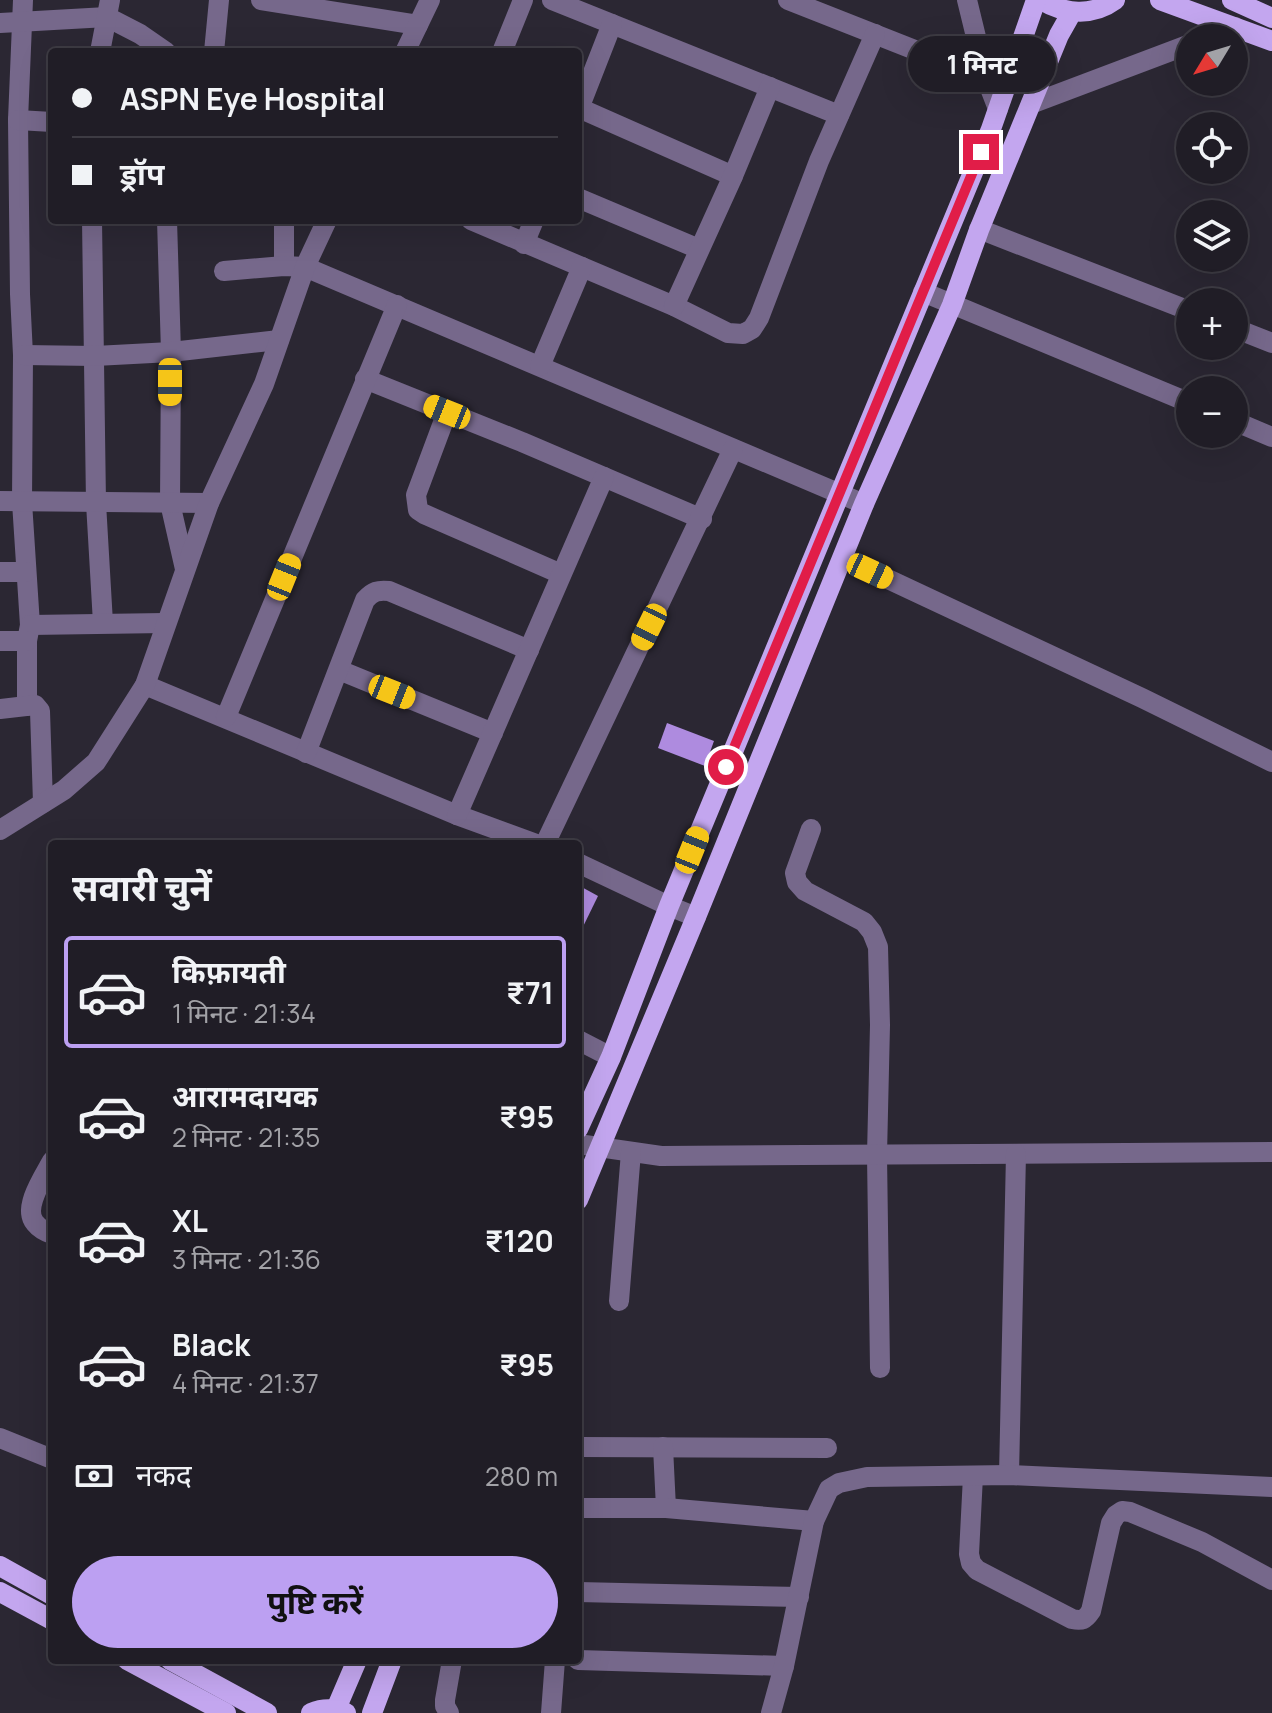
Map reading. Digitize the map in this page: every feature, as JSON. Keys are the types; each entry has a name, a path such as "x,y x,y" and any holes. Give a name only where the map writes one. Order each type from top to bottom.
{"main road":[{"path":"582,1120 611,1057 669,906 991,129 1038,0 1053,8 1072,12 1091,11 1115,0"},
{"path":"1160,0 1227,24"},
{"path":"1232,0 1272,18"},
{"path":"582,1190 864,504 952,305 979,229 1059,35 1072,12"},
{"path":"1248,32 1272,41"},
{"path":"991,129 1016,140"},
{"path":"0,1566 48,1593"},
{"path":"1,1594 48,1618"},
{"path":"134,1664 226,1713"},
{"path":"177,1664 267,1713"},
{"path":"311,1713 320,1709 341,1711 356,1664"},
{"path":"372,1713 390,1664"}],"street":[{"path":"23,0 18,120 27,706"},
{"path":"214,48 219,0"},
{"path":"261,0 351,7 418,25"},
{"path":"407,48 430,0"},
{"path":"504,48 523,0"},
{"path":"552,0 839,115"},
{"path":"788,0 986,78"},
{"path":"967,0 986,78 998,109"},
{"path":"101,48 108,8"},
{"path":"0,23 108,8 160,48"},
{"path":"582,102 612,24"},
{"path":"480,224 674,306 728,333 743,334 752,329 759,318 839,115 875,34"},
{"path":"1031,104 1176,49"},
{"path":"674,306 770,87"},
{"path":"582,111 733,176"},
{"path":"18,120 48,122"},
{"path":"582,200 699,249"},
{"path":"92,224 96,503 103,623"},
{"path":"167,224 171,352 170,503 185,569"},
{"path":"284,224 284,266"},
{"path":"0,830 64,790 96,762 145,685 209,503 264,384 305,267 325,224"},
{"path":"524,244 532,224"},
{"path":"979,229 1176,306"},
{"path":"224,271 305,267 864,504"},
{"path":"540,366 582,267"},
{"path":"923,292 1176,397"},
{"path":"226,717 397,305"},
{"path":"1248,334 1272,343"},
{"path":"23,355 95,356 171,352 279,340"},
{"path":"365,379 702,519"},
{"path":"447,412 416,495 418,510 561,574"},
{"path":"1248,427 1272,437"},
{"path":"547,840 733,449"},
{"path":"457,815 604,477"},
{"path":"0,501 209,503"},
{"path":"843,558 1272,762"},
{"path":"0,572 26,572"},
{"path":"306,753 365,600 378,590 389,591 529,650"},
{"path":"0,641 28,633 103,623 165,623"},
{"path":"339,670 493,733"},
{"path":"145,685 457,815 525,840"},
{"path":"0,709 35,705 40,711 43,803"},
{"path":"811,829 795,873 797,882 805,891 864,922 878,947 880,1368"},
{"path":"582,865 696,917"},
{"path":"582,1042 611,1057"},
{"path":"582,1145 661,1156 1272,1152"},
{"path":"619,1301 631,1152"},
{"path":"1009,1475 1016,1154"},
{"path":"48,1169 31,1203 30,1213 33,1222 48,1231"},
{"path":"2,1442 48,1458"},
{"path":"582,1447 827,1448"},
{"path":"663,1447 666,1508"},
{"path":"771,1713 784,1666 814,1521 829,1489 839,1483 867,1477 1009,1475 1272,1487"},
{"path":"973,1476 971,1563 977,1570 1072,1619 1086,1619 1091,1611 1111,1523 1122,1511 1202,1542 1272,1580"},
{"path":"582,1508 666,1508 814,1521"},
{"path":"582,1592 799,1597"},
{"path":"582,1660 784,1666"},
{"path":"446,1711 452,1664"},
{"path":"551,1713 555,1664"}],"building":[{"path":"667,723 714,741 705,766 658,748"},
{"path":"582,887 598,896 582,929"}],"route":[{"path":"726,767 981,152"}]}
